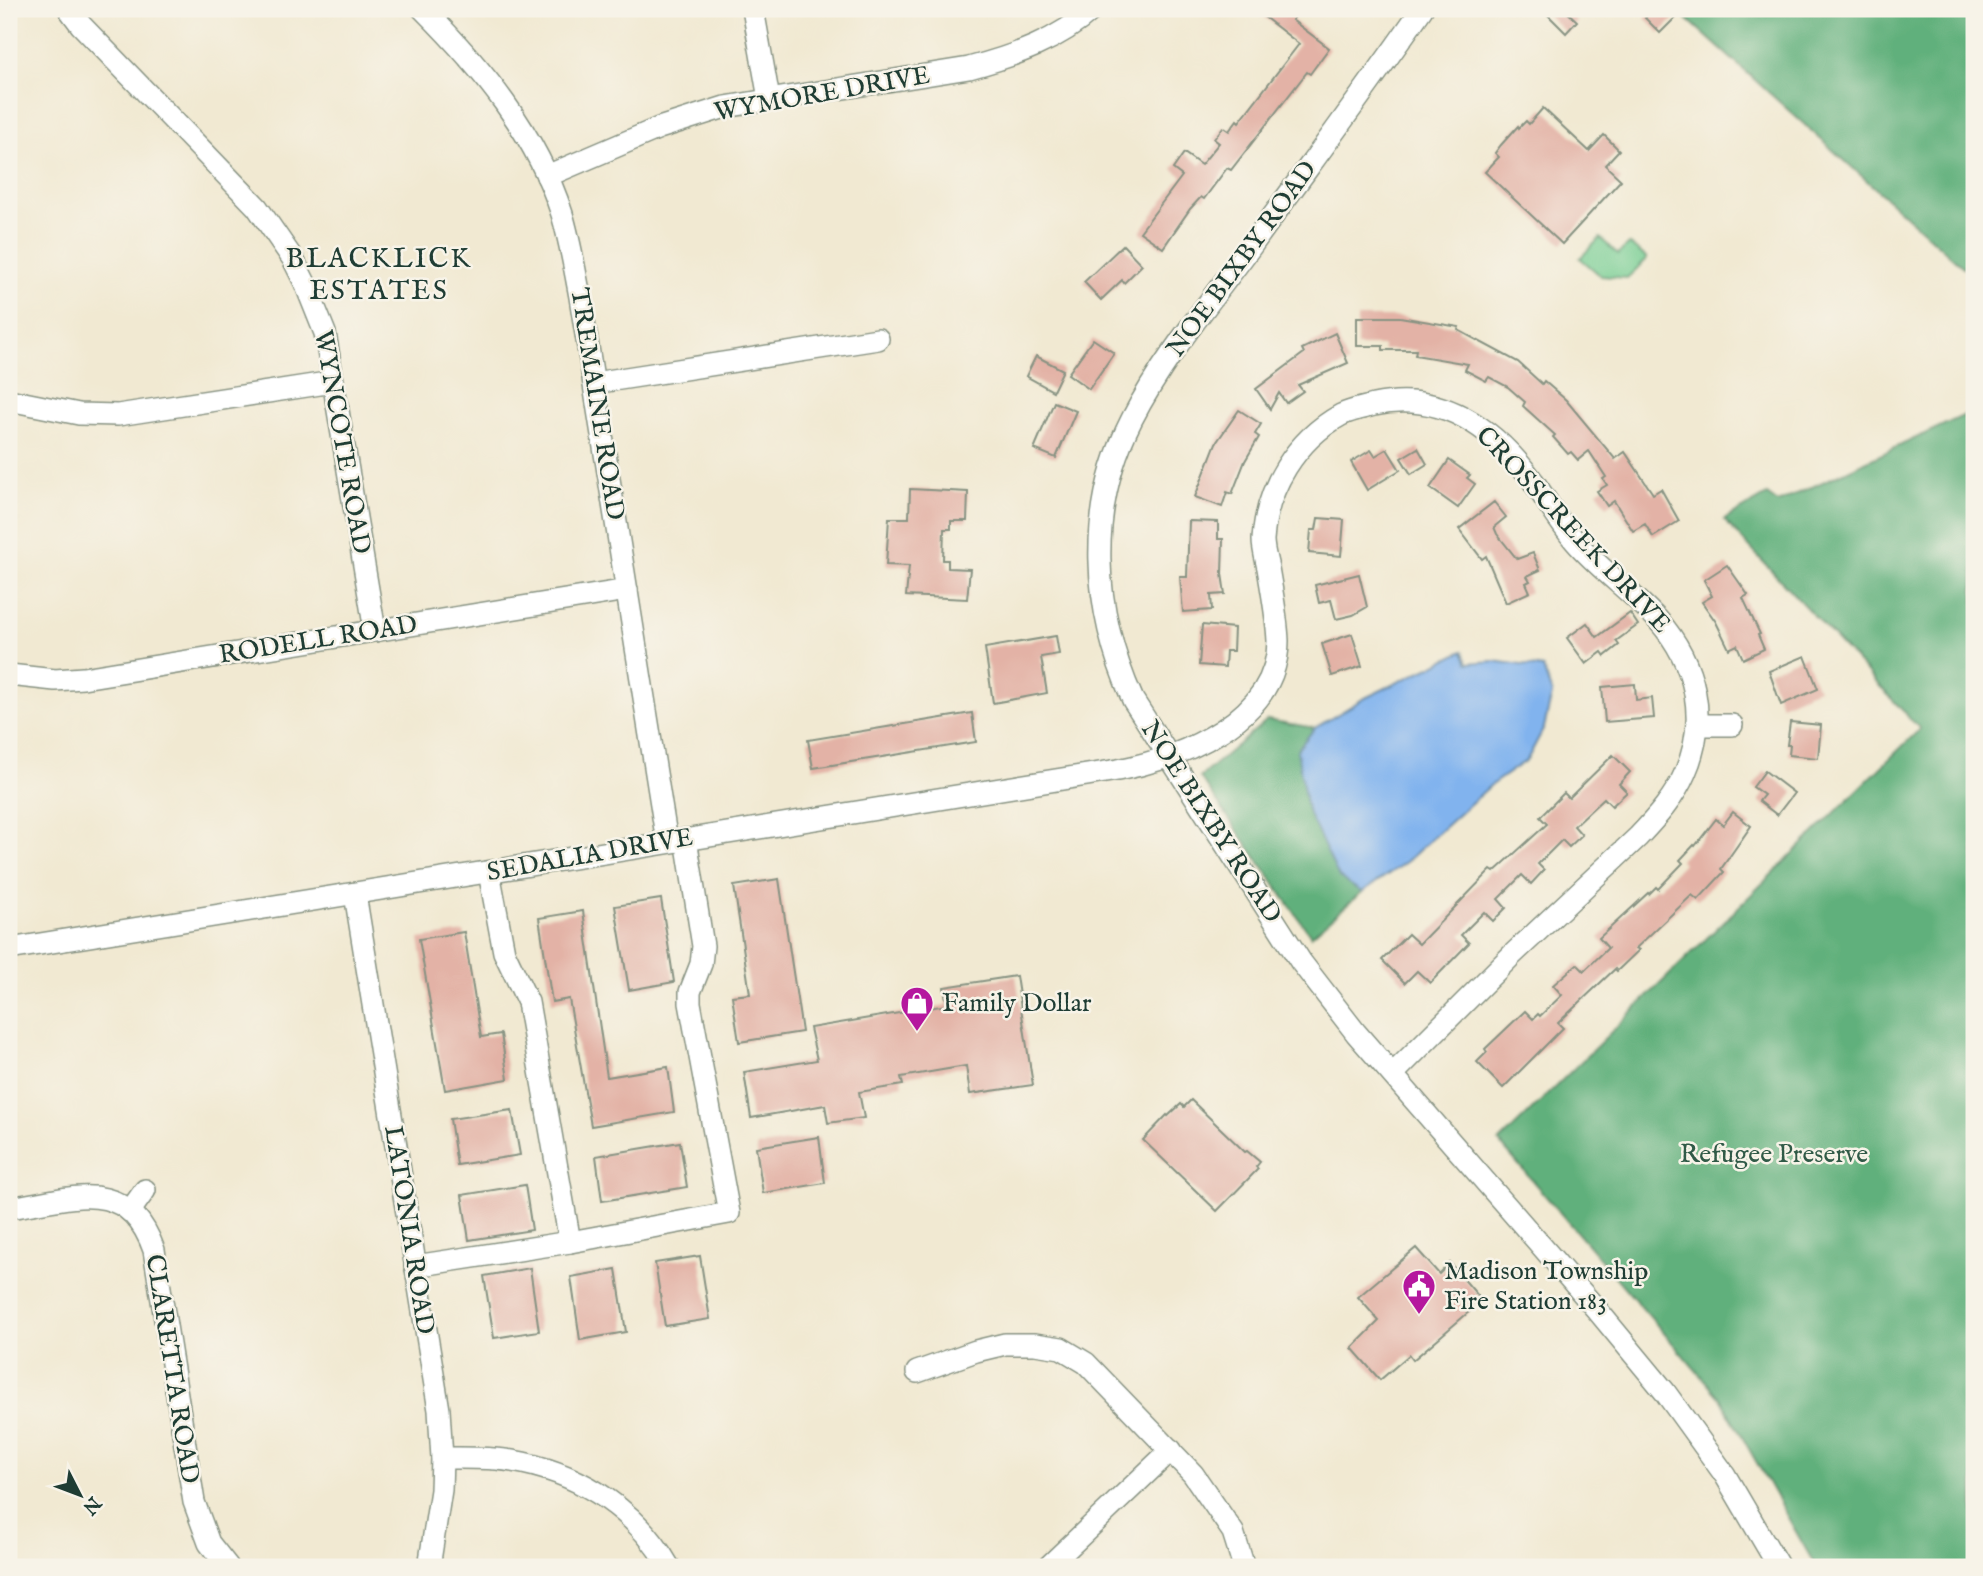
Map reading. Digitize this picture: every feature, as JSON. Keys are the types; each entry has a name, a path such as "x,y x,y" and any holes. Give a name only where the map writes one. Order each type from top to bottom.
{"street":[{"name":"WYNCOTE ROAD","path":"69,9 87,31 239,187 274,230 293,259 317,308 325,334 375,631"},
{"name":"TREMAINE ROAD","path":"423,9 491,83 516,118 547,176 561,214 572,251 627,590 677,840 703,946 701,964 690,992 690,1003 729,1213 570,1242"},
{"path":"752,9 769,99"},
{"name":"WYMORE DRIVE","path":"547,176 659,128 725,107 970,68 1009,57 1044,42 1093,9"},
{"name":"NOE BIXBY ROAD","path":"1422,9 1155,380 1132,419 1106,491 1101,522 1098,565 1108,631 1124,680 1139,709 1301,962 1356,1033 1665,1392 1725,1475 1779,1567"},
{"path":"594,383 878,339"},
{"path":"9,400 79,414 118,415 333,382"},
{"name":"CROSSCREEK DRIVE","path":"1170,757 1202,742 1243,715 1268,683 1278,646 1263,543 1266,516 1285,468 1306,441 1324,425 1345,413 1398,400 1427,402 1473,421 1532,479 1577,543 1634,596 1670,635 1682,654 1697,696 1694,746 1685,773 1657,817 1638,838 1512,955 1393,1074"},
{"name":"RODELL ROAD","path":"9,676 55,680 83,678 627,590"},
{"path":"1697,725 1732,725"},
{"name":"SEDALIA DRIVE","path":"9,949 1104,773 1147,765 1170,757"},
{"path":"415,1266 570,1242 528,1002 504,952 489,872"},
{"name":"LATONIA ROAD","path":"355,894 439,1410 441,1490 429,1567"},
{"path":"9,1208 92,1196 106,1198 130,1211 145,1190"},
{"name":"CLARETTA ROAD","path":"130,1211 142,1223 154,1250 197,1512 209,1543 228,1567"},
{"path":"917,1372 976,1351 1005,1344 1035,1344 1062,1349 1086,1363 1194,1474 1233,1532 1244,1567"},
{"path":"1048,1567 1171,1450"},
{"path":"442,1458 488,1458 523,1463 558,1473 593,1490 621,1508 645,1531 669,1567"}],"green space":[{"path":"1676,9 1974,9 1974,277"},
{"path":"1600,238 1618,254 1629,244 1646,257 1646,260 1627,278 1601,276 1580,258"},
{"name":"Refugee Preserve","path":"1974,401 1974,1562 1969,1567 1816,1567 1720,1398 1499,1142 1920,729 1724,520 1767,495 1778,503 1965,415"},
{"path":"1267,720 1315,728 1297,750 1339,877 1362,892 1311,936 1200,777"}],"water":[{"path":"1463,651 1468,663 1494,661 1543,668 1552,694 1544,728 1527,760 1491,785 1406,862 1362,892 1339,877 1307,810 1297,750 1315,728 1363,699"}],"building":[{"path":"1254,9 1301,9 1292,20 1329,48 1310,74 1307,72 1231,170 1227,168 1204,199 1201,197 1190,209 1163,248 1140,232 1182,176 1173,169 1184,153 1201,165 1219,143 1214,139 1223,127 1229,131 1237,120 1239,122 1299,44"},
{"path":"1542,9 1564,9 1577,21 1566,33"},
{"path":"1653,9 1670,9 1677,16 1660,33 1645,18"},
{"path":"1543,108 1589,151 1604,135 1619,150 1605,165 1621,180 1562,244 1485,172 1499,157 1495,153 1518,126 1519,128 1526,121 1529,124"},
{"path":"1123,245 1142,265 1101,300 1084,282"},
{"path":"1357,317 1400,317 1459,327 1458,330 1518,362 1542,384 1544,381 1566,400 1615,459 1625,452 1653,494 1661,489 1679,521 1653,537 1645,524 1633,531 1614,501 1607,506 1597,491 1607,485 1603,479 1606,477 1589,451 1578,460 1571,452 1568,454 1553,437 1555,435 1523,406 1525,402 1508,387 1489,377 1486,381 1465,370 1468,364 1415,355 1416,350 1383,350 1383,346 1357,346"},
{"path":"1335,333 1348,363 1298,385 1303,391 1286,403 1279,393 1270,409 1256,389 1304,353 1302,349"},
{"path":"1093,339 1114,353 1089,389 1068,374"},
{"path":"1036,356 1063,370 1053,391 1026,376"},
{"path":"1054,402 1076,411 1056,458 1034,449"},
{"path":"1239,410 1261,424 1255,434 1259,437 1245,461 1232,494 1227,492 1222,507 1195,497 1216,443"},
{"path":"1418,448 1427,464 1411,474 1401,458"},
{"path":"1387,449 1400,470 1367,490 1351,462 1371,450 1375,456"},
{"path":"1449,460 1470,475 1467,478 1475,484 1458,508 1430,488"},
{"path":"910,489 968,492 967,521 951,521 951,529 944,529 943,560 948,560 948,568 970,569 967,599 906,596 909,566 886,565 889,518 909,518"},
{"path":"1494,502 1506,517 1494,527 1497,534 1517,559 1533,553 1540,570 1527,576 1530,581 1526,583 1530,592 1506,603 1486,556 1482,559 1459,529"},
{"path":"1318,518 1344,520 1341,556 1309,553 1311,530 1316,530"},
{"path":"1189,521 1218,522 1218,539 1223,539 1222,574 1225,594 1211,595 1212,610 1183,612 1180,577 1187,577"},
{"path":"1727,565 1748,595 1743,598 1764,649 1743,659 1737,645 1729,649 1716,622 1702,602 1712,596 1704,580"},
{"path":"1359,574 1367,607 1353,615 1336,619 1331,600 1319,603 1315,585"},
{"path":"1630,613 1638,625 1616,641 1619,645 1605,656 1602,652 1586,664 1567,638 1587,623 1597,637"},
{"path":"1202,625 1234,628 1233,651 1226,651 1225,667 1199,665"},
{"path":"1352,634 1362,666 1332,676 1322,644"},
{"path":"1056,636 1059,654 1041,657 1047,693 993,703 985,648"},
{"path":"1805,656 1818,689 1781,705 1769,671"},
{"path":"1635,684 1636,700 1652,698 1654,718 1605,722 1602,687"},
{"path":"972,713 976,742 813,768 808,740"},
{"path":"1790,722 1821,725 1818,758 1789,755 1790,745 1787,745"},
{"path":"1613,755 1630,772 1619,784 1627,792 1612,806 1604,798 1574,826 1582,835 1569,847 1562,840 1538,864 1544,870 1531,884 1522,875 1498,899 1506,908 1493,921 1484,912 1461,935 1469,943 1430,983 1417,971 1405,983 1382,960 1408,934 1419,944 1491,870 1494,872 1547,824 1540,817 1564,793 1569,798"},
{"path":"1765,771 1794,793 1777,815 1759,801 1764,795 1753,787"},
{"path":"1733,812 1751,826 1721,869 1724,872 1698,900 1692,895 1636,948 1639,950 1558,1023 1563,1028 1503,1088 1477,1062 1487,1052 1485,1049 1525,1011 1533,1019 1538,1014 1540,1016 1562,995 1553,985 1577,964 1584,971 1608,948 1599,938 1648,893 1656,887 1658,889 1683,863 1680,860 1716,819 1723,825"},
{"path":"779,879 802,1032 739,1042 732,996 750,994 734,886"},
{"path":"661,899 674,982 629,990 615,906"},
{"path":"583,911 607,1077 668,1067 674,1112 591,1126 569,999 552,1002 539,918"},
{"path":"464,932 481,1037 501,1034 508,1079 445,1090 419,939"},
{"path":"1016,976 1033,1085 970,1094 966,1066 901,1077 903,1085 859,1092 864,1118 828,1123 825,1105 751,1118 744,1072 817,1060 810,1028 947,1005 944,987"},
{"path":"1191,1100 1245,1152 1260,1162 1256,1167 1258,1169 1217,1211 1143,1140 1167,1115 1181,1104 1184,1107"},
{"path":"512,1110 520,1155 457,1165 450,1119"},
{"path":"819,1137 825,1183 763,1193 756,1147"},
{"path":"680,1142 687,1187 602,1201 596,1156"},
{"path":"525,1185 532,1230 469,1240 462,1195"},
{"name":"Madison Township Fire Station 183","path":"1416,1248 1439,1274 1450,1263 1479,1297 1467,1308 1470,1311 1413,1360 1409,1355 1380,1380 1352,1348 1379,1321 1358,1297"},
{"path":"700,1256 710,1319 665,1326 655,1263"},
{"path":"530,1268 539,1331 494,1338 484,1276"},
{"path":"616,1269 626,1332 580,1340 571,1277"}],"place":[{"name":"Family Dollar","path":"917,1033"},
{"name":"Madison Township Fire Station 183","path":"1419,1316"}],"district":[{"name":"BLACKLICK ESTATES","path":"379,275"}]}
